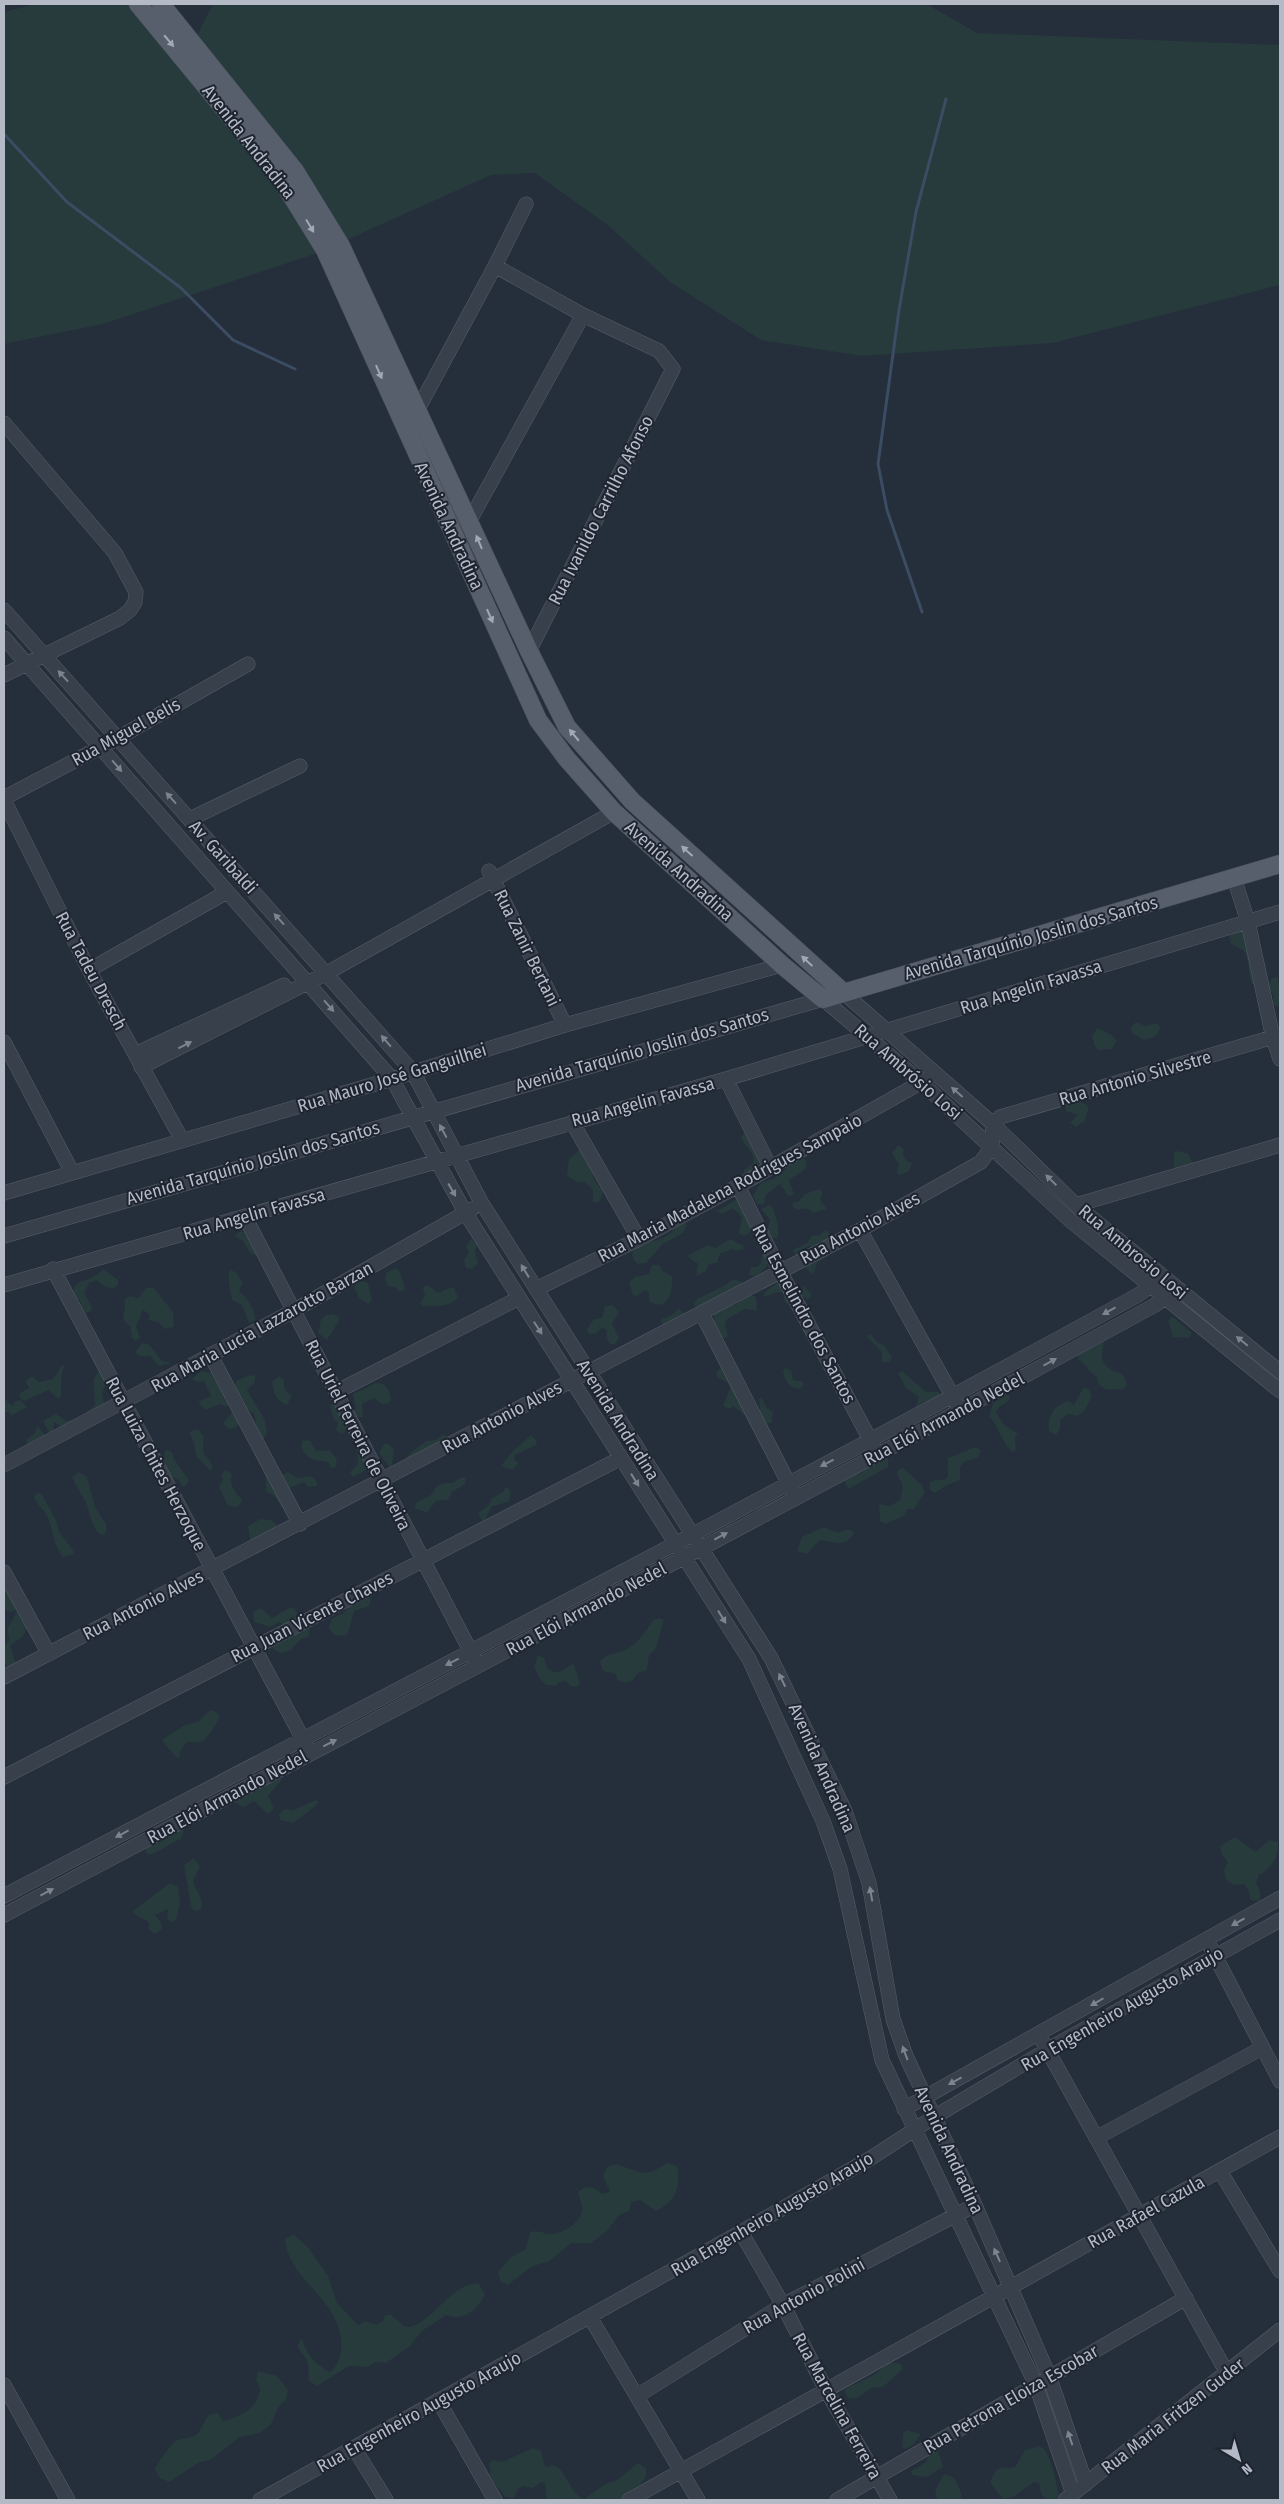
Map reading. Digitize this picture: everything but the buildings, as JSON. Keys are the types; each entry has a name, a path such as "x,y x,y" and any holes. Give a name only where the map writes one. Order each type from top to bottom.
{"main road":[{"name":"Avenida Andradina","path":"138,4 278,174 324,250 538,720 567,760 611,809 782,965 823,998"},
{"name":"Avenida Andradina","path":"161,4 295,171 341,246 470,520 529,651 567,727 626,796 844,993"},
{"name":"Avenida Tarquínio Joslin dos Santos","path":"823,998 1280,864"}],"street":[{"path":"418,409 496,266 526,204"},
{"path":"470,520 583,315 496,266"},
{"name":"Rua Ivanildo Carrilho Afonso","path":"529,651 673,369 660,351 583,315"},
{"path":"4,423 115,553 136,592 135,602 130,610 120,618 4,675"},
{"path":"413,447 431,440"},
{"path":"470,572 489,564"},
{"name":"Av. Garibaldi","path":"4,610 413,1072 432,1110"},
{"name":"Av. Garibaldi","path":"4,638 392,1079 466,1214 749,1660 823,1821 840,1869 882,2060 1036,2385 1069,2497"},
{"name":"Rua Miguel Belis","path":"4,799 118,738 248,664"},
{"path":"190,819 300,766"},
{"name":"Rua Tadeu Dresch","path":"4,799 90,970 182,1140"},
{"path":"138,1060 324,970 611,809"},
{"name":"Rua Zanir Bertani","path":"491,875 565,1025"},
{"path":"1234,878 1248,922 1280,1059"},
{"path":"90,970 227,892"},
{"name":"Rua Angelin Favassa","path":"4,1285 53,1269 245,1217 726,1079 1280,912"},
{"name":"Rua Mauro José Ganguilhei","path":"4,1193 392,1079 565,1025 782,965"},
{"name":"Rua Ambrósio Losi","path":"844,993 993,1124"},
{"name":"Rua Ambrósio Losi","path":"823,998 992,1146"},
{"name":"Avenida Tarquínio Joslin dos Santos","path":"4,1236 432,1110 823,998"},
{"name":"Rua Antonio Silvestre","path":"993,1124 1000,1117 1276,1036"},
{"path":"4,1042 72,1172"},
{"name":"Rua Maria Madalena Rodrigues Sampaio","path":"536,1289 639,1239 738,1186 922,1083 934,1073"},
{"path":"726,1079 770,1167"},
{"name":"Avenida Andradina","path":"432,1110 481,1202 771,1658 845,1811 869,1883 893,2019 906,2056 974,2204 1049,2376 1086,2484"},
{"path":"572,1122 639,1239"},
{"path":"992,1146 993,1124"},
{"name":"Rua Ambrosio Losi","path":"993,1124 1076,1205 1280,1372"},
{"path":"1076,1205 1280,1145"},
{"name":"Rua Ambrosio Losi","path":"992,1146 1072,1222 1280,1391"},
{"name":"Rua Antonio Alves","path":"4,1677 860,1230 981,1162 992,1146"},
{"name":"Rua Esmelindro dos Santos","path":"738,1186 780,1271 878,1454"},
{"name":"Rua Maria Lucia Lazzarotto Barzan","path":"4,1465 294,1311 466,1214 481,1202"},
{"name":"Rua Uriel Ferreira de Oliveira","path":"245,1217 383,1480 478,1667"},
{"path":"860,1230 961,1411"},
{"name":"Rua Luiza Chites Herzoque","path":"53,1269 310,1753"},
{"name":"Rua Elói Armando Nedel","path":"4,1896 953,1397 1151,1287 1163,1277"},
{"name":"Rua Elói Armando Nedel","path":"4,1915 961,1411 1165,1298 1176,1288"},
{"path":"336,1392 520,1298"},
{"path":"702,1314 796,1497"},
{"path":"211,1356 300,1524"},
{"name":"Rua Juan Vicente Chaves","path":"4,1777 621,1458"},
{"path":"4,1573 50,1654"},
{"path":"904,2109 1039,2035 1280,1898"},
{"name":"Rua Engenheiro Augusto Araujo","path":"270,2498 438,2400 590,2317 871,2158 914,2129 1048,2050 1280,1920"},
{"path":"1206,1940 1280,2081"},
{"path":"1039,2035 1227,2373"},
{"path":"1096,2138 1262,2048"},
{"name":"Rua Rafael Cazula","path":"629,2500 1280,2137"},
{"path":"1220,2171 1280,2271"},
{"name":"Rua Antonio Polini","path":"637,2396 783,2305 974,2204"},
{"name":"Rua Marcelina Ferreira","path":"741,2232 783,2305 826,2390 890,2500"},
{"name":"Rua Petrona Eloiza Escobar","path":"837,2500 1186,2298"},
{"path":"590,2317 698,2500"},
{"name":"Rua Maria Fritzen Guder","path":"1069,2497 1280,2330"},
{"path":"4,2385 68,2500"},
{"path":"438,2400 495,2500"},
{"path":"354,2448 386,2500"}],"shaded area":[{"path":"35,4 138,4 278,175 324,251 103,324 4,344 4,12"},
{"path":"213,4 927,4 977,33 1280,45 1280,285 1053,343 862,356 761,340 670,282 609,226 535,173 491,175 340,243 193,43"},
{"path":"1235,931 1241,931 1247,935 1256,984 1252,984 1250,980 1246,955 1243,950 1231,944 1229,936"},
{"path":"1278,977 1280,1005 1277,1007 1273,1003 1274,997 1268,985 1272,978"},
{"path":"1136,1022 1146,1026 1156,1023 1160,1027 1158,1033 1144,1040 1132,1033 1131,1027"},
{"path":"1097,1028 1112,1035 1117,1041 1112,1049 1098,1050 1094,1045 1092,1036"},
{"path":"1075,1100 1086,1104 1089,1109 1084,1122 1075,1127 1070,1123 1077,1115 1066,1111 1065,1106"},
{"path":"745,1133 749,1134 761,1152 761,1167 747,1176 743,1174 744,1170 753,1163 753,1155 742,1140 741,1137"},
{"path":"898,1145 904,1149 903,1154 907,1161 912,1163 909,1171 900,1175 896,1173 899,1165 892,1153"},
{"path":"579,1150 584,1154 584,1159 591,1167 594,1180 603,1191 600,1201 597,1203 593,1202 593,1190 585,1182 577,1182 567,1176 569,1159"},
{"path":"1178,1151 1188,1154 1192,1161 1196,1163 1174,1170 1174,1152"},
{"path":"801,1158 806,1160 806,1167 802,1172 789,1180 794,1194 789,1197 780,1184 766,1195 764,1204 757,1204 753,1197 759,1185 782,1173 792,1162"},
{"path":"819,1189 823,1193 820,1200 827,1209 813,1213 808,1209 793,1207 792,1204 798,1202 805,1194"},
{"path":"735,1200 739,1200 753,1231 743,1236 739,1233 742,1217 733,1208 722,1214 717,1211"},
{"path":"770,1204 777,1221 777,1238 773,1238 767,1232 770,1220 761,1209"},
{"path":"684,1221 687,1225 683,1233 663,1244 646,1263 638,1264 634,1261 632,1255 637,1246 665,1237"},
{"path":"827,1230 831,1237 829,1241 821,1241 814,1246 808,1246 797,1255 793,1252 793,1250 807,1243 812,1236 819,1235"},
{"path":"241,1231 245,1233 246,1237 249,1236 259,1254 258,1257 250,1253 243,1241 234,1236"},
{"path":"471,1239 477,1245 475,1251 478,1263 472,1269 466,1268 464,1260 469,1253 466,1246"},
{"path":"730,1239 744,1246 743,1249 737,1251 732,1249 720,1254 717,1263 709,1264 706,1271 696,1276 698,1264 687,1256 708,1245 716,1248"},
{"path":"764,1252 769,1262 762,1271 752,1276 749,1274 751,1267 757,1267 761,1263 762,1253"},
{"path":"826,1254 829,1256 817,1263 815,1271 811,1274 806,1268 806,1262"},
{"path":"652,1265 659,1265 664,1272 672,1276 672,1288 668,1299 661,1305 649,1301 649,1293 645,1290 637,1296 633,1295 629,1283 635,1277 649,1274"},
{"path":"396,1268 400,1272 405,1288 399,1292 397,1288 388,1286 385,1278 386,1273"},
{"path":"103,1269 118,1280 118,1285 113,1289 104,1286 97,1280 89,1283 84,1293 92,1307 91,1311 86,1313 81,1308 81,1302 73,1294 75,1286"},
{"path":"230,1270 236,1272 243,1283 239,1291 250,1304 255,1321 249,1323 242,1305 232,1300 229,1280"},
{"path":"733,1279 742,1282 740,1287 725,1293 700,1308 695,1306 694,1303 697,1299 724,1286"},
{"path":"363,1281 368,1283 372,1300 368,1304 359,1298 354,1287 357,1282"},
{"path":"778,1282 791,1301 787,1304 784,1301 784,1294 779,1292 763,1297 764,1293"},
{"path":"428,1285 438,1293 454,1288 458,1297 447,1305 423,1306 420,1303 425,1295 423,1290 424,1286"},
{"path":"803,1285 812,1295 808,1300 800,1294"},
{"path":"153,1287 173,1312 174,1327 164,1329 158,1322 148,1320 150,1315 143,1310 136,1327 140,1337 136,1341 132,1338 130,1326 123,1317 124,1300 130,1296 138,1298 146,1288"},
{"path":"748,1294 756,1297 757,1311 745,1309 727,1319 725,1325 728,1337 721,1339 714,1325 714,1313 736,1304"},
{"path":"613,1305 619,1312 612,1324 619,1338 615,1344 610,1344 606,1337 607,1330 602,1328 595,1334 589,1334 587,1329 594,1319 602,1318 605,1306"},
{"path":"679,1308 685,1315 666,1327 660,1322 662,1319 670,1316"},
{"path":"333,1314 339,1317 339,1321 327,1340 318,1333 321,1319 326,1315"},
{"path":"1172,1316 1192,1333 1189,1338 1173,1337 1168,1321"},
{"path":"870,1333 878,1343 884,1345 892,1357 890,1362 882,1362 882,1352 867,1337"},
{"path":"1099,1336 1104,1340 1102,1356 1104,1363 1113,1371 1123,1375 1127,1385 1123,1389 1110,1390 1103,1388 1098,1382 1097,1377 1079,1360 1078,1355"},
{"path":"142,1343 149,1344 162,1361 169,1362 169,1364 159,1366 150,1356 139,1356 135,1352"},
{"path":"62,1365 64,1365 61,1379 61,1397 58,1399 49,1390 24,1401 20,1398 20,1393 29,1388 25,1381 32,1376 39,1382 53,1379"},
{"path":"723,1366 747,1412 744,1415 733,1406 730,1409 723,1406 730,1388 728,1383 717,1377 716,1373"},
{"path":"100,1368 106,1383 102,1394 103,1409 83,1416 95,1405 93,1381"},
{"path":"785,1368 791,1370 793,1380 803,1382 804,1385 801,1388 794,1388 786,1381 783,1371"},
{"path":"201,1371 211,1373 229,1404 226,1407 220,1404 205,1410 198,1402 211,1396 204,1381 197,1382 192,1379"},
{"path":"902,1371 926,1392 939,1392 939,1395 916,1406 919,1397 906,1388 898,1373"},
{"path":"250,1375 255,1376 255,1382 247,1390 265,1420 267,1433 263,1440 259,1440 254,1414 246,1408 236,1391 236,1381"},
{"path":"279,1376 284,1379 286,1391 292,1395 287,1405 276,1396 274,1390 272,1382"},
{"path":"376,1383 387,1387 391,1399 389,1403 382,1404 374,1398 362,1404 363,1417 359,1418 354,1413 356,1408 353,1394"},
{"path":"1083,1388 1089,1389 1092,1397 1084,1411 1078,1416 1068,1414 1060,1420 1060,1429 1056,1435 1049,1431 1050,1416 1055,1408 1068,1401 1074,1405"},
{"path":"1005,1395 1009,1395 1010,1400 999,1407 996,1412 1004,1425 1018,1434 1015,1438 1016,1450 1013,1452 1006,1445 989,1416 993,1403"},
{"path":"4,1398 13,1406 14,1402 20,1400 27,1407 11,1416 9,1412 4,1412"},
{"path":"759,1398 762,1398 766,1407 773,1412 771,1423 765,1423 760,1412"},
{"path":"336,1400 346,1427 345,1432 341,1434 336,1430 338,1423 333,1418 330,1406"},
{"path":"231,1413 235,1413 240,1423 235,1428 228,1429 223,1423"},
{"path":"56,1414 66,1421 72,1420 71,1424 63,1428 54,1422 54,1432 51,1436 43,1421"},
{"path":"37,1426 47,1437 40,1441 37,1439 35,1445 27,1446 27,1439 35,1433"},
{"path":"199,1430 204,1437 204,1454 213,1468 210,1470 196,1456 194,1442 189,1432"},
{"path":"444,1434 450,1440 406,1464 405,1459 414,1450 426,1441 435,1440"},
{"path":"531,1435 537,1441 536,1445 515,1455 514,1459 519,1463 512,1470 501,1466 512,1452"},
{"path":"303,1440 310,1441 316,1451 329,1450 337,1459 336,1467 331,1468 328,1462 308,1457 301,1446"},
{"path":"384,1444 389,1444 394,1450 392,1466 389,1467 379,1453"},
{"path":"975,1447 981,1450 978,1458 966,1461 960,1466 960,1480 945,1486 935,1493 930,1490 930,1482 944,1480 948,1477 948,1458"},
{"path":"165,1450 172,1452 174,1459 189,1480 186,1486 182,1486 179,1480 167,1475 164,1466"},
{"path":"361,1450 368,1466 366,1470 353,1477 350,1472 358,1464 357,1452"},
{"path":"882,1455 888,1459 888,1467 848,1489 844,1480 847,1475 861,1473"},
{"path":"903,1468 922,1485 925,1492 914,1509 907,1509 904,1516 886,1524 880,1521 879,1504 890,1506 900,1500 903,1486 897,1474 898,1470"},
{"path":"226,1470 232,1474 233,1489 243,1500 238,1507 228,1506 219,1487 223,1479 221,1474"},
{"path":"79,1472 87,1477 95,1507 106,1524 106,1532 103,1535 93,1524 86,1504 72,1477"},
{"path":"288,1472 298,1478 312,1476 317,1482 317,1486 308,1487 304,1482 290,1488 284,1486 282,1475"},
{"path":"269,1475 285,1506 283,1508 274,1496 266,1491 266,1476"},
{"path":"462,1477 466,1479 465,1484 452,1492 448,1500 436,1501 427,1513 414,1508 417,1502 431,1495 437,1486 444,1483 452,1483"},
{"path":"505,1488 508,1488 511,1492 509,1502 492,1506 485,1520 482,1521 478,1513 488,1506 492,1498 503,1492"},
{"path":"41,1493 55,1518 60,1533 74,1554 63,1557 59,1552 47,1516 35,1499 34,1496"},
{"path":"260,1519 271,1520 276,1524 276,1528 253,1540 250,1539 248,1526"},
{"path":"823,1527 837,1532 847,1529 853,1531 854,1534 843,1543 820,1540 807,1554 797,1551 802,1537"},
{"path":"4,1586 18,1609 12,1612 4,1610"},
{"path":"364,1596 369,1596 371,1599 369,1606 354,1611 348,1633 345,1636 334,1635 329,1628 331,1619 345,1612 352,1602"},
{"path":"261,1608 272,1618 289,1608 294,1608 298,1615 296,1620 286,1626 279,1622 270,1627 254,1622 253,1612"},
{"path":"19,1611 30,1622 23,1636 10,1646 16,1664 8,1668 4,1661 4,1646 10,1639 7,1630"},
{"path":"659,1618 664,1620 656,1648 649,1655 647,1670 638,1673 633,1680 626,1683 618,1680 615,1674 603,1671 600,1662 606,1656 624,1651 631,1646 642,1636 653,1620"},
{"path":"310,1625 309,1636 300,1640 291,1650 281,1653 273,1649 272,1644"},
{"path":"538,1655 544,1658 548,1669 556,1672 562,1671 573,1663 580,1682 578,1687 571,1686 565,1681 559,1682 556,1686 546,1685 540,1679 534,1667"},
{"path":"210,1710 220,1716 212,1731 203,1741 187,1742 179,1757 176,1757 163,1742 163,1739 185,1725 198,1722"},
{"path":"276,1776 282,1780 268,1796 274,1808 268,1814 254,1801 244,1807 238,1805 235,1801 235,1797"},
{"path":"316,1800 319,1802 293,1823 280,1820 279,1814 284,1809 293,1810"},
{"path":"182,1824 185,1828 181,1839 153,1854 149,1855 146,1852 146,1844"},
{"path":"1235,1837 1256,1852 1269,1840 1278,1842 1274,1862 1259,1875 1256,1883 1260,1891 1260,1901 1250,1900 1249,1892 1244,1884 1234,1885 1226,1880 1224,1870 1228,1862 1222,1855 1220,1846"},
{"path":"194,1858 200,1866 193,1882 201,1899 202,1906 201,1910 194,1911 191,1906 184,1865"},
{"path":"170,1883 178,1887 180,1903 176,1920 172,1922 167,1919 168,1909 155,1915 161,1922 162,1928 155,1934 149,1930 149,1923 133,1911"},
{"path":"668,2163 677,2166 678,2181 676,2193 663,2207 656,2211 640,2200 631,2202 629,2211 619,2215 607,2231 591,2243 572,2243 549,2261 531,2267 508,2285 500,2281 498,2272 510,2258 526,2249 530,2232 559,2233 578,2220 582,2209 578,2192 585,2187 594,2188 602,2194 610,2192 603,2176 607,2167 616,2164 642,2173 651,2172"},
{"path":"293,2234 307,2246 328,2276 337,2303 358,2325 366,2321 376,2325 383,2321 384,2316 390,2314 405,2327 410,2327 428,2317 461,2288 479,2284 485,2295 473,2310 464,2316 452,2317 446,2315 422,2331 410,2346 386,2363 376,2362 368,2367 349,2366 317,2386 309,2381 308,2362 297,2346 302,2338 312,2358 330,2372 337,2364 340,2356 340,2332 326,2304 305,2280 288,2254 285,2239"},
{"path":"888,2363 902,2365 902,2370 883,2387 871,2388 859,2397 849,2399 844,2391 847,2388 874,2375"},
{"path":"258,2371 277,2376 288,2390 286,2400 279,2406 271,2424 260,2433 240,2437 210,2460 200,2462 169,2482 160,2478 155,2470 168,2450 178,2440 196,2435 209,2415 218,2413 223,2421 236,2417 252,2407 256,2402 260,2389 256,2380"},
{"path":"907,2430 921,2434 914,2444 906,2449 902,2447 903,2433"},
{"path":"1040,2446 1044,2449 1050,2461 1059,2495 1056,2499 1046,2500 1041,2493 1039,2483 1034,2482 1013,2497 1003,2499 991,2484 996,2470 999,2468 1015,2467 1025,2450"},
{"path":"533,2448 541,2451 545,2466 553,2465 558,2468 575,2492 584,2499 607,2483 616,2481 638,2463 646,2468 646,2477 641,2484 626,2493 621,2500 549,2500 546,2498 545,2483 541,2482 533,2488 523,2486 518,2489 514,2498 505,2497 491,2478 489,2464 492,2460 502,2462"},
{"path":"938,2450 943,2467 927,2477 912,2475 911,2471 926,2462 929,2453"},
{"path":"944,2474 953,2477 958,2485 961,2500 937,2500 935,2490"}],"waterway":[{"path":"922,612 887,510 878,464 899,310 916,212 946,99"},
{"path":"4,134 67,202 181,288 233,340 295,369"}]}
